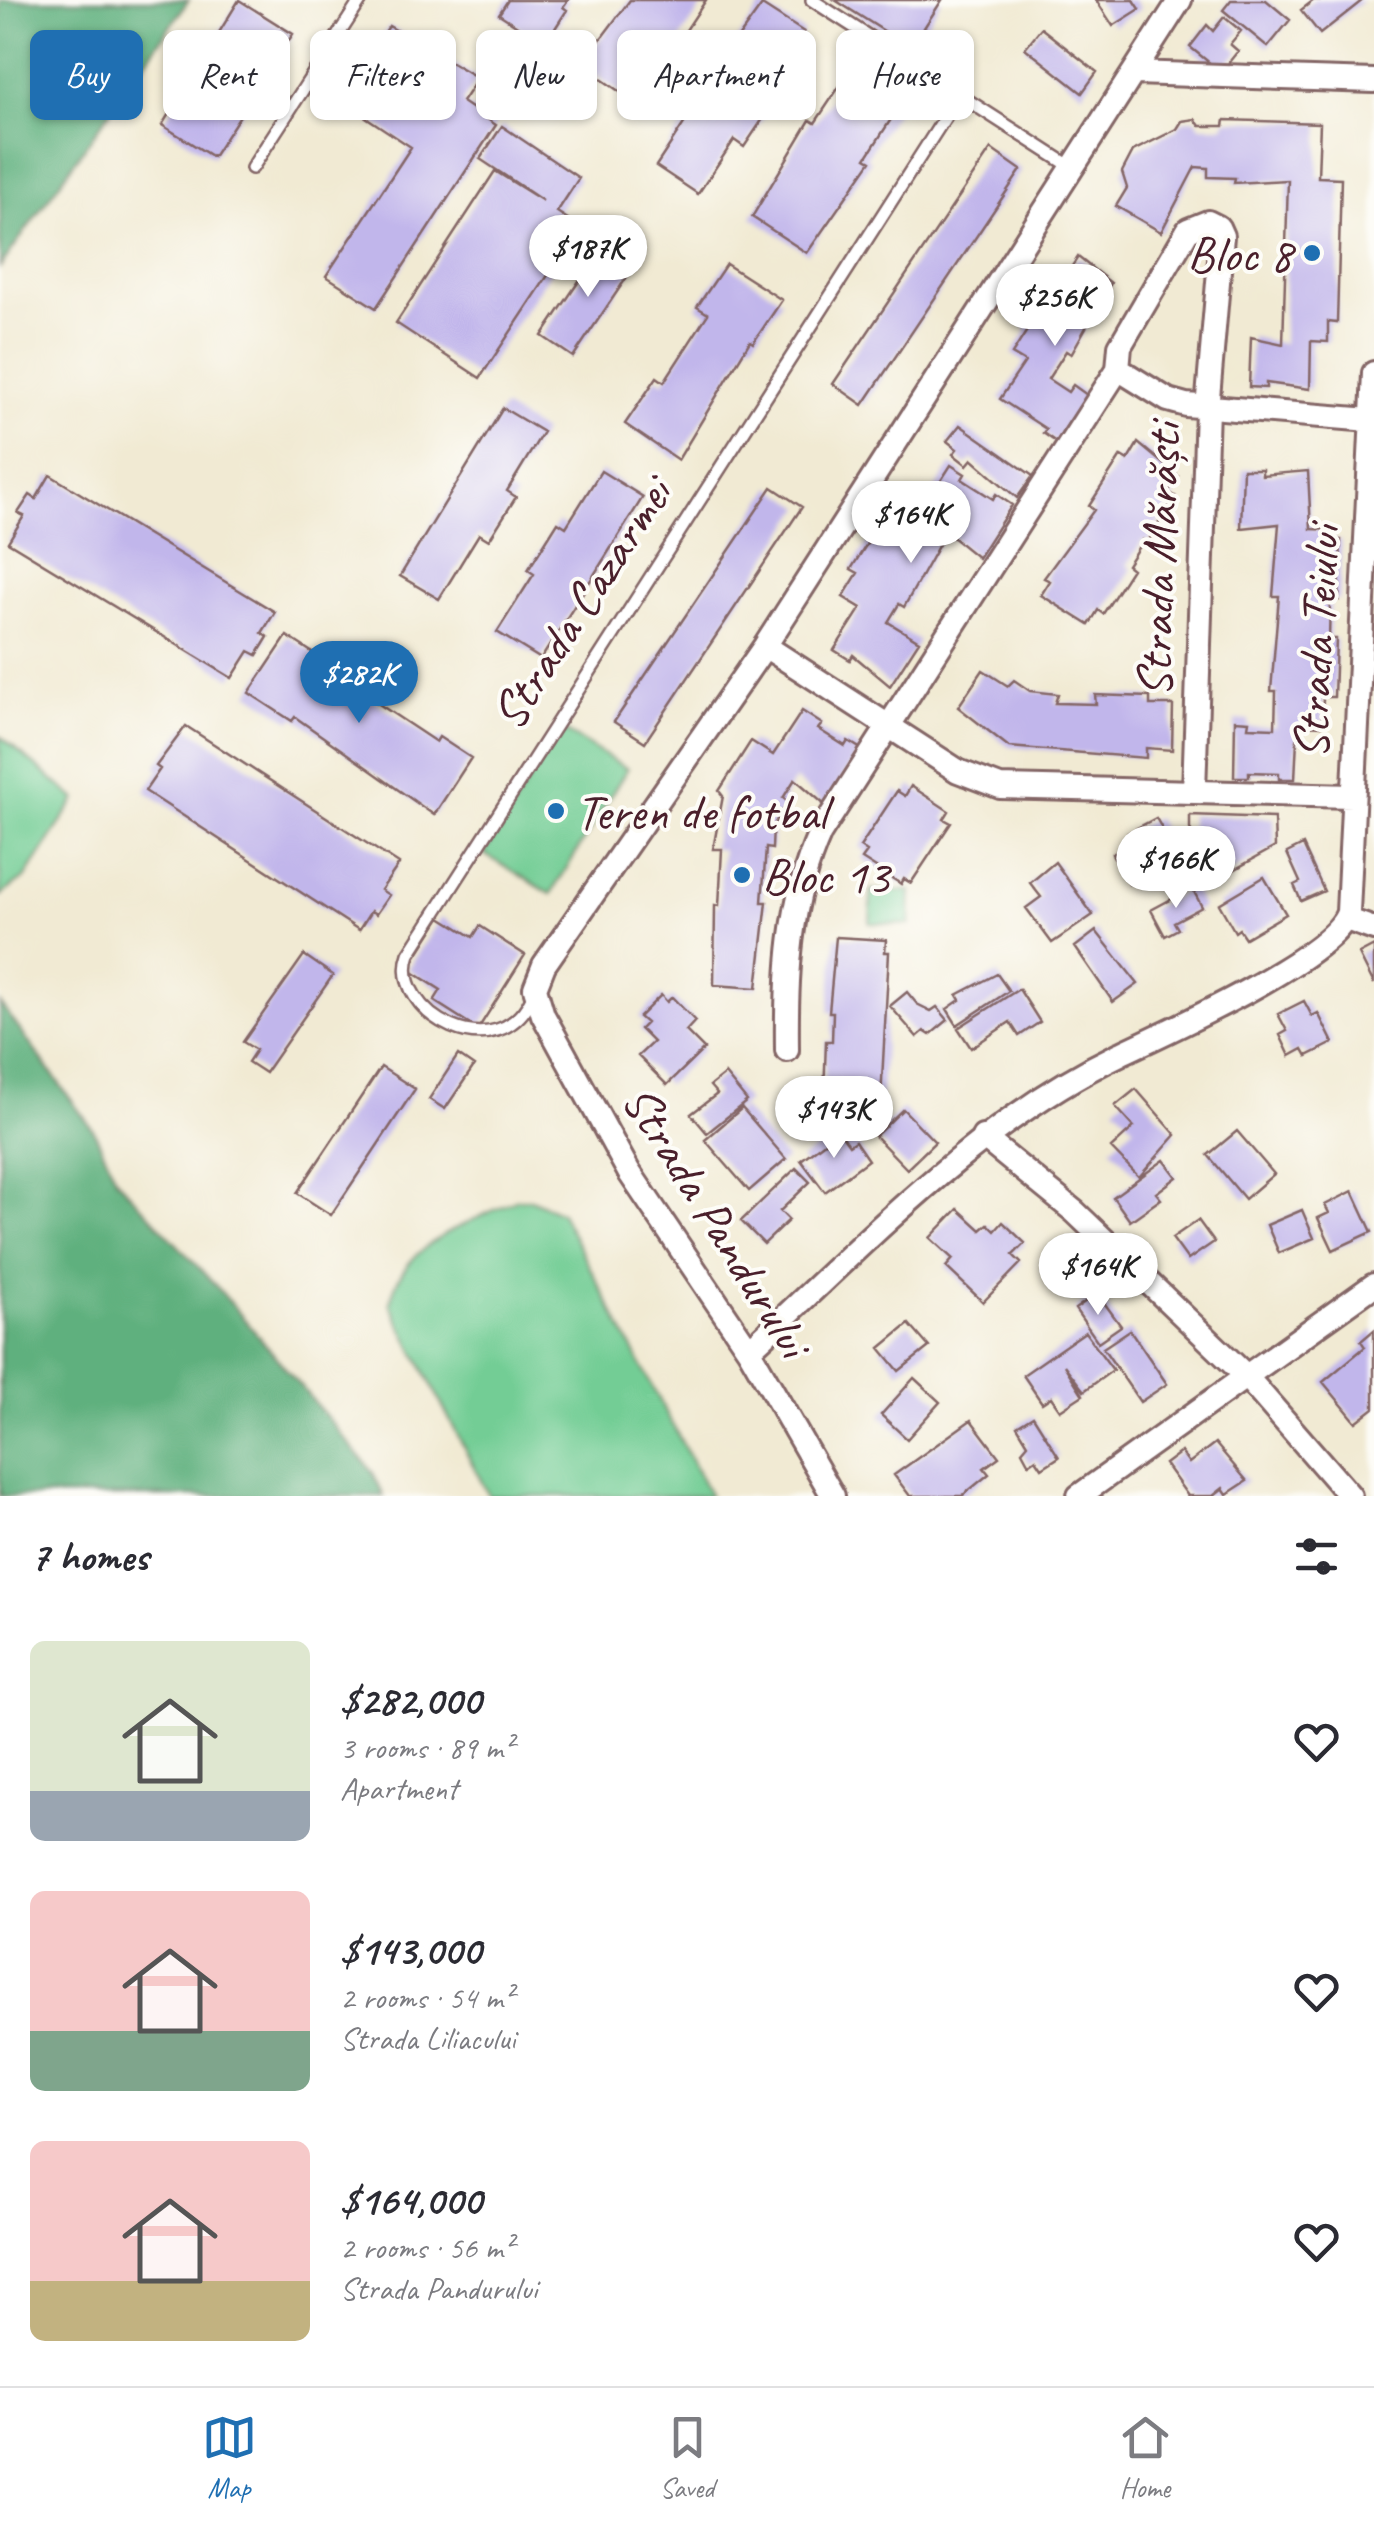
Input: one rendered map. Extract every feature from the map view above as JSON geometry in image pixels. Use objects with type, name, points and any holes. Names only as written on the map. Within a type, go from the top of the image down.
[{"type":"street","name":"Strada Cazarmei","points":[[535,988],[544,965],[765,646],[1180,0]]},
{"type":"street","points":[[1134,73],[1374,81]]},
{"type":"street","name":"Strada Mărăști","points":[[1118,369],[1120,346],[1188,230],[1208,222],[1218,227],[1222,236],[1208,409],[1194,790]]},
{"type":"street","points":[[788,1050],[790,954],[802,874],[820,833],[1118,369],[1168,400],[1208,409],[1370,420]]},
{"type":"street","name":"Strada Teiului","points":[[1346,919],[1374,374]]},
{"type":"street","name":"Strada Teiului","points":[[765,646],[958,771],[1000,787],[1352,796]]},
{"type":"street","points":[[749,1350],[983,1137],[1062,1082],[1254,987],[1312,951],[1346,919],[1374,930]]},
{"type":"street","name":"Strada Pandurului","points":[[535,988],[542,1015],[629,1172],[749,1350],[833,1496]]},
{"type":"street","points":[[983,1137],[1075,1212],[1244,1374],[1350,1496]]},
{"type":"street","points":[[1079,1496],[1244,1374],[1374,1285]]},
{"type":"lane","points":[[252,168],[361,0]]},
{"type":"lane","points":[[812,0],[857,30]]},
{"type":"lane","points":[[974,107],[1073,168]]},
{"type":"lane","name":"Strada Cazarmei","points":[[535,988],[527,1009],[509,1028],[481,1036],[460,1032],[436,1016],[408,987],[402,971],[569,700],[943,120]]},
{"type":"green space","points":[[0,0],[189,0],[168,30],[163,30],[163,37],[143,65],[143,30],[30,30],[30,120],[104,120],[0,267]]},
{"type":"green space","name":"Teren de fotbal","points":[[560,728],[627,769],[551,894],[484,854]]},
{"type":"green space","points":[[0,736],[76,799],[26,877],[0,896]]},
{"type":"green space","points":[[871,890],[911,891],[910,925],[870,923]]},
{"type":"green space","points":[[0,1003],[94,1131],[117,1180],[218,1288],[372,1471],[384,1496],[0,1496]]},
{"type":"green space","points":[[517,1199],[531,1199],[561,1213],[710,1496],[489,1496],[390,1304],[407,1265],[422,1250],[458,1227]]},
{"type":"building","points":[[239,0],[287,30],[221,30]]},
{"type":"building","points":[[508,0],[568,0],[563,7],[567,10],[554,30],[524,30],[499,14]]},
{"type":"building","points":[[630,0],[706,0],[686,30],[617,30],[617,90],[597,76],[597,44]]},
{"type":"building","points":[[835,0],[942,0],[923,30],[882,30]]},
{"type":"building","points":[[1096,0],[1134,0],[1140,9],[1113,26]]},
{"type":"building","points":[[1231,0],[1266,0],[1290,20],[1268,47],[1223,10]]},
{"type":"building","points":[[1314,0],[1363,0],[1320,34],[1301,10]]},
{"type":"building","points":[[762,5],[801,30],[744,30]]},
{"type":"building","points":[[1224,17],[1241,31],[1230,44],[1238,51],[1221,72],[1190,47],[1207,25],[1213,31]]},
{"type":"building","points":[[1041,28],[1097,72],[1082,93],[1025,48]]},
{"type":"building","points":[[456,65],[476,77],[462,102],[476,111],[476,120],[489,120],[496,125],[376,308],[326,276],[411,147],[370,120],[456,120]]},
{"type":"building","points":[[836,92],[836,120],[890,120],[866,158],[871,161],[807,253],[752,217],[810,120],[815,123]]},
{"type":"building","name":"Bloc 8","points":[[1195,119],[1200,126],[1224,126],[1225,120],[1320,123],[1318,177],[1341,178],[1337,323],[1328,322],[1328,342],[1311,341],[1310,389],[1266,383],[1266,388],[1249,387],[1251,337],[1283,344],[1288,180],[1234,183],[1235,178],[1208,177],[1208,168],[1195,167],[1161,232],[1116,206],[1127,188],[1122,172],[1133,151],[1177,129],[1182,121]]},
{"type":"building","points":[[165,120],[237,120],[213,157],[162,125]]},
{"type":"building","points":[[686,120],[762,120],[744,147],[734,140],[698,194],[656,166]]},
{"type":"building","points":[[502,126],[579,178],[557,212],[580,227],[480,378],[396,323],[495,171],[543,201],[480,159]]},
{"type":"building","points":[[991,149],[1021,170],[863,405],[833,384]]},
{"type":"building","points":[[604,244],[635,265],[573,357],[542,336]]},
{"type":"building","points":[[1078,257],[1111,283],[1071,354],[1066,351],[1048,379],[1068,392],[1073,385],[1087,395],[1056,442],[1043,433],[1046,429],[1000,399],[1025,362],[1012,354],[1028,329],[1024,326],[1053,282],[1059,286]]},
{"type":"building","points":[[726,264],[782,300],[753,343],[750,341],[678,460],[625,424],[657,377],[664,382],[708,314],[697,307]]},
{"type":"building","points":[[503,408],[543,432],[507,491],[516,497],[489,540],[479,534],[439,599],[400,576]]},
{"type":"building","points":[[960,425],[1033,476],[1017,498],[972,459],[967,465],[953,454],[957,449],[947,441]]},
{"type":"building","points":[[1138,443],[1178,476],[1168,492],[1175,496],[1147,543],[1143,540],[1127,565],[1132,569],[1103,614],[1098,610],[1089,625],[1041,595],[1050,581],[1044,578],[1094,510],[1089,506],[1121,456],[1128,460]]},
{"type":"building","points":[[951,465],[965,474],[962,479],[993,499],[996,494],[1012,505],[978,558],[946,532],[904,607],[899,604],[888,622],[919,641],[890,686],[853,655],[850,660],[834,650],[861,608],[843,597],[858,573],[851,569],[882,520],[889,524],[907,496],[924,507]]},
{"type":"building","points":[[1243,469],[1262,469],[1262,475],[1308,471],[1311,529],[1334,530],[1333,540],[1341,540],[1339,600],[1330,600],[1329,639],[1336,639],[1334,697],[1323,697],[1322,726],[1302,725],[1302,739],[1297,739],[1295,779],[1279,779],[1279,773],[1249,772],[1249,777],[1234,777],[1235,720],[1249,721],[1248,727],[1275,728],[1276,691],[1271,691],[1279,596],[1273,596],[1279,524],[1241,528]]},
{"type":"building","points":[[601,471],[643,497],[541,659],[497,632],[534,574],[528,570],[558,522],[566,527]]},
{"type":"building","points":[[50,475],[275,612],[262,633],[268,637],[257,655],[249,651],[232,678],[8,542],[24,516],[18,513],[30,495],[36,499]]},
{"type":"building","points":[[772,487],[802,507],[645,742],[614,722]]},
{"type":"building","points":[[287,636],[330,664],[326,669],[436,742],[439,737],[471,758],[434,815],[295,717],[292,721],[249,693]]},
{"type":"building","points":[[983,670],[1008,686],[1014,680],[1030,691],[1058,694],[1055,703],[1096,704],[1095,695],[1150,697],[1150,705],[1173,705],[1172,750],[1146,748],[1146,758],[1009,747],[958,707]]},
{"type":"building","name":"Bloc 13","points":[[802,711],[822,724],[818,729],[845,746],[848,741],[861,749],[825,805],[795,779],[783,798],[788,802],[773,826],[772,849],[766,848],[762,902],[767,902],[757,988],[714,985],[715,905],[719,906],[722,849],[713,849],[723,796],[719,791],[751,741],[773,755]]},
{"type":"building","points":[[186,726],[399,864],[381,890],[389,895],[376,914],[371,911],[359,930],[145,791],[160,769],[156,766]]},
{"type":"building","points":[[911,786],[949,811],[944,819],[951,823],[911,883],[904,879],[901,884],[862,859],[867,852],[860,847],[897,791],[905,796]]},
{"type":"building","points":[[1190,815],[1274,818],[1275,847],[1221,877],[1190,829]]},
{"type":"building","points":[[1156,818],[1184,867],[1149,887],[1142,876],[1129,884],[1112,854],[1133,842],[1128,833]]},
{"type":"building","points":[[1303,845],[1324,891],[1301,901],[1294,885],[1300,882],[1287,853]]},
{"type":"building","points":[[1055,862],[1093,915],[1052,943],[1026,908],[1041,897],[1030,883]]},
{"type":"building","points":[[1264,877],[1286,914],[1245,938],[1239,929],[1235,932],[1219,904]]},
{"type":"building","points":[[1192,888],[1202,907],[1174,922],[1178,929],[1165,936],[1151,910]]},
{"type":"building","points":[[441,917],[473,937],[480,926],[525,955],[478,1029],[434,1001],[441,990],[408,969]]},
{"type":"building","points":[[1096,931],[1138,984],[1113,1002],[1075,947]]},
{"type":"building","points":[[836,937],[886,940],[885,952],[889,952],[881,1099],[876,1099],[875,1113],[828,1111],[829,1095],[824,1095],[826,1041],[832,1041],[833,1012],[829,1012]]},
{"type":"building","points":[[1374,946],[1374,984],[1359,954]]},
{"type":"building","points":[[304,955],[333,975],[265,1073],[248,1062],[256,1050],[243,1042]]},
{"type":"building","points":[[997,974],[1009,991],[957,1025],[947,1009],[960,1000],[957,995]]},
{"type":"building","points":[[1019,989],[1040,1022],[1019,1036],[1010,1022],[971,1048],[958,1028]]},
{"type":"building","points":[[907,992],[917,1004],[931,1011],[937,1007],[948,1020],[930,1035],[924,1031],[917,1037],[890,1006]]},
{"type":"building","points":[[661,995],[667,1002],[672,997],[695,1021],[686,1031],[704,1049],[667,1085],[638,1056],[653,1042],[640,1029],[646,1023],[639,1017]]},
{"type":"building","points":[[1304,1001],[1312,1016],[1318,1013],[1333,1043],[1307,1056],[1303,1049],[1290,1056],[1280,1035],[1287,1031],[1278,1014]]},
{"type":"building","points":[[458,1055],[474,1066],[445,1109],[429,1099]]},
{"type":"building","points":[[381,1067],[415,1089],[331,1215],[297,1193]]},
{"type":"building","points":[[725,1074],[747,1101],[707,1133],[691,1114],[717,1094],[710,1086]]},
{"type":"building","points":[[1136,1089],[1176,1135],[1139,1177],[1111,1148],[1134,1127],[1115,1106]]},
{"type":"building","points":[[742,1108],[786,1159],[749,1191],[705,1140]]},
{"type":"building","points":[[903,1109],[935,1142],[907,1169],[875,1136]]},
{"type":"building","points":[[839,1131],[849,1145],[855,1141],[868,1160],[825,1192],[801,1160]]},
{"type":"building","points":[[1237,1131],[1274,1174],[1245,1199],[1208,1155]]},
{"type":"building","points":[[1164,1160],[1177,1177],[1156,1193],[1161,1199],[1130,1221],[1113,1197]]},
{"type":"building","points":[[796,1168],[810,1182],[780,1211],[789,1220],[764,1244],[741,1221]]},
{"type":"building","points":[[1353,1191],[1372,1232],[1333,1250],[1318,1218],[1329,1213],[1325,1205]]},
{"type":"building","points":[[958,1209],[981,1230],[988,1224],[995,1231],[1003,1222],[1025,1243],[1013,1255],[1021,1263],[983,1302],[946,1267],[953,1259],[930,1238]]},
{"type":"building","points":[[1302,1210],[1314,1238],[1279,1253],[1267,1225]]},
{"type":"building","points":[[1198,1220],[1214,1242],[1188,1260],[1172,1238]]},
{"type":"building","points":[[1097,1293],[1121,1326],[1098,1342],[1075,1309]]},
{"type":"building","points":[[909,1324],[929,1347],[899,1371],[880,1348]]},
{"type":"building","points":[[1130,1330],[1167,1384],[1140,1402],[1103,1348]]},
{"type":"building","points":[[1374,1330],[1374,1408],[1356,1422],[1323,1382],[1365,1347],[1361,1341]]},
{"type":"building","points":[[1085,1332],[1113,1370],[1084,1391],[1064,1365],[1083,1395],[1060,1410],[1051,1397],[1042,1403],[1023,1375]]},
{"type":"building","points":[[914,1378],[940,1402],[907,1439],[881,1415]]},
{"type":"building","points":[[1033,1416],[1059,1457],[1042,1468],[1036,1459],[1029,1464],[1022,1451],[1028,1444],[1017,1426]]},
{"type":"building","points":[[971,1420],[999,1457],[984,1468],[989,1474],[962,1496],[910,1496],[894,1475]]},
{"type":"building","points":[[1215,1443],[1247,1481],[1227,1494],[1223,1488],[1213,1496],[1188,1496],[1165,1464],[1181,1452],[1189,1463]]},
{"type":"place","name":"Bloc 8","points":[[1312,253]]},
{"type":"place","name":"Teren de fotbal","points":[[556,811]]},
{"type":"place","name":"Bloc 13","points":[[742,875]]}]
